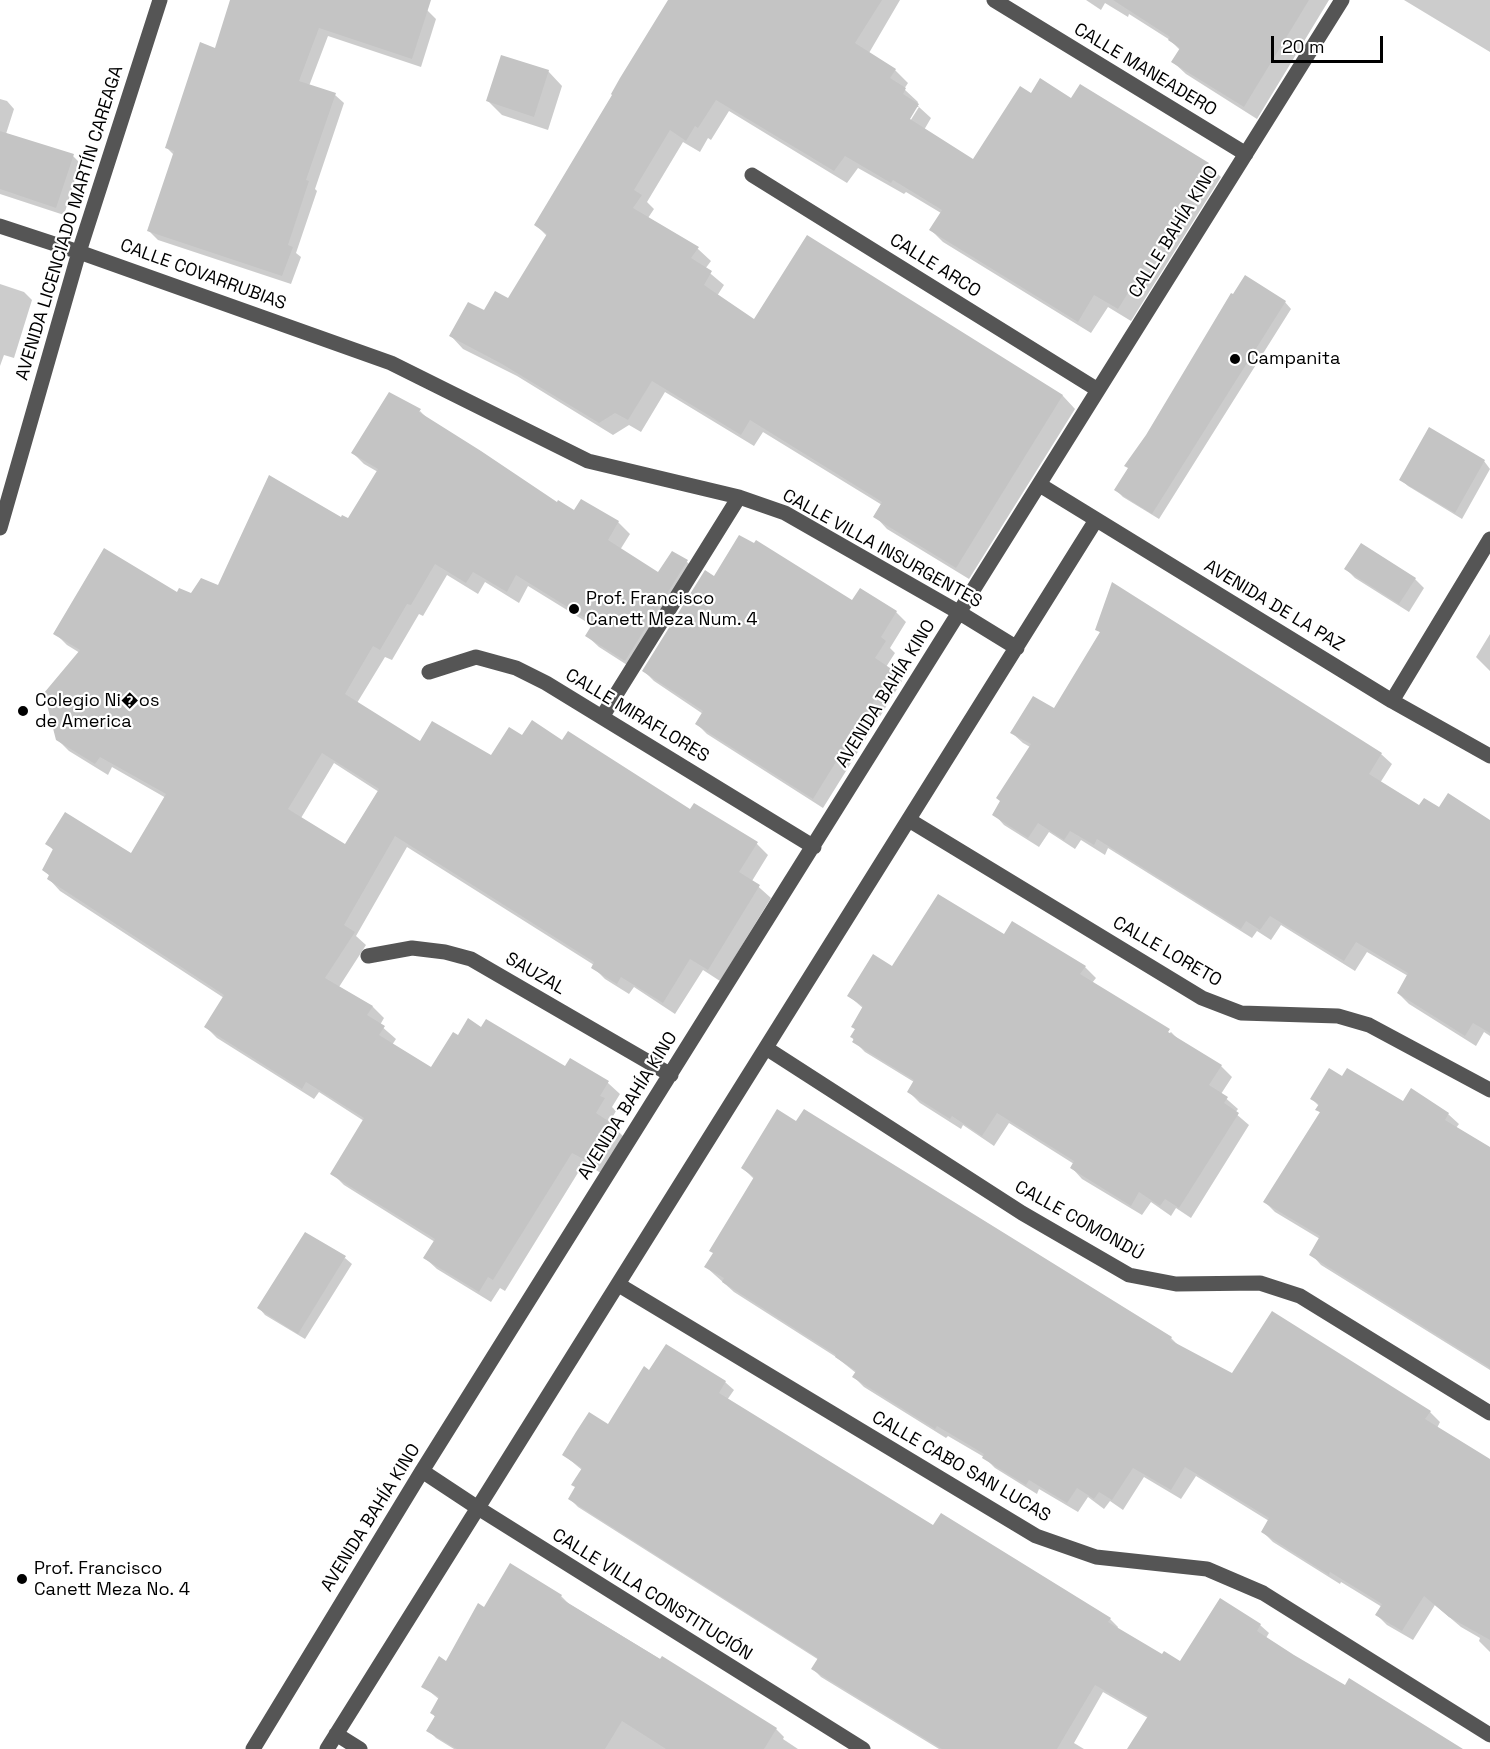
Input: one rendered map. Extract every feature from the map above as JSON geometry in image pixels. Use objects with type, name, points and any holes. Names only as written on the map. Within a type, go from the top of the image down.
[{"type":"street","name":"AVENIDA LICENCIADO MARTÍN CAREAGA","points":[[0,528],[79,252],[160,0]]},
{"type":"street","name":"CALLE MANEADERO","points":[[994,0],[1246,154]]},
{"type":"street","name":"CALLE BAHÍA KINO","points":[[1040,485],[1342,0]]},
{"type":"street","name":"CALLE ARCO","points":[[752,175],[1098,390]]},
{"type":"street","name":"CALLE COVARRUBIAS","points":[[0,226],[391,363]]},
{"type":"street","name":"CALLE VILLA INSURGENTES","points":[[391,363],[588,461],[739,497],[785,513],[1017,648]]},
{"type":"street","name":"AVENIDA DE LA PAZ","points":[[1040,485],[1392,701],[1490,756]]},
{"type":"street","name":"AVENIDA BAHÍA KINO","points":[[253,1749],[423,1471],[1040,485]]},
{"type":"street","points":[[602,717],[739,497]]},
{"type":"street","points":[[327,1749],[1096,520]]},
{"type":"street","points":[[1392,701],[1490,538]]},
{"type":"street","name":"CALLE MIRAFLORES","points":[[429,672],[476,657],[516,668],[546,683],[814,847]]},
{"type":"street","name":"CALLE LORETO","points":[[909,820],[1202,998],[1241,1013],[1338,1016],[1369,1024],[1490,1090]]},
{"type":"street","name":"SAUZAL","points":[[368,956],[412,948],[446,952],[471,959],[671,1075]]},
{"type":"street","name":"CALLE COMONDÚ","points":[[766,1048],[1022,1213],[1129,1275],[1176,1284],[1260,1283],[1300,1296],[1490,1413]]},
{"type":"street","name":"CALLE CABO SAN LUCAS","points":[[619,1285],[1036,1536],[1096,1557],[1207,1569],[1263,1593],[1490,1735]]},
{"type":"street","name":"CALLE VILLA CONSTITUCIÓN","points":[[423,1471],[478,1508],[863,1749]]},
{"type":"street","points":[[336,1734],[360,1749]]},
{"type":"building","points":[[230,0],[431,0],[412,59],[319,28],[299,81],[336,93],[306,180],[309,181],[288,245],[293,247],[282,276],[147,231],[174,151],[165,148],[200,42],[215,48]]},
{"type":"building","points":[[668,0],[882,0],[855,43],[896,69],[890,78],[906,88],[903,94],[919,104],[910,119],[973,159],[1020,86],[1031,93],[1040,78],[1071,98],[1080,84],[1209,163],[1118,309],[1094,295],[1078,322],[929,230],[942,210],[893,180],[891,183],[845,156],[834,171],[716,100],[698,128],[695,126],[686,141],[670,130],[634,190],[642,195],[633,208],[699,247],[691,258],[712,271],[704,285],[754,319],[807,235],[1063,395],[956,568],[873,517],[882,502],[750,420],[741,435],[652,381],[628,420],[615,413],[599,423],[502,364],[449,336],[468,302],[484,310],[495,291],[508,298],[547,234],[534,225]]},
{"type":"building","points":[[1113,0],[1309,0],[1244,107],[1171,62],[1180,48],[1168,40],[1170,37]]},
{"type":"building","points":[[501,55],[549,70],[534,117],[486,101]]},
{"type":"building","points":[[0,131],[74,154],[56,208],[0,189]]},
{"type":"building","points":[[1245,275],[1286,301],[1152,514],[1114,490],[1128,468],[1124,466],[1146,435],[1231,293],[1233,294]]},
{"type":"building","points":[[389,392],[421,409],[419,412],[557,502],[558,500],[574,510],[581,499],[619,521],[608,540],[658,572],[672,551],[688,560],[625,661],[585,636],[593,623],[516,575],[507,592],[473,572],[466,583],[435,564],[411,605],[407,604],[380,650],[373,646],[345,694],[420,741],[432,721],[491,755],[509,727],[522,735],[532,720],[562,740],[568,731],[690,809],[694,803],[758,842],[739,872],[760,885],[708,970],[690,959],[663,1003],[621,977],[617,984],[591,968],[594,962],[395,836],[344,925],[355,932],[325,978],[373,1006],[367,1015],[385,1026],[379,1035],[431,1067],[453,1032],[458,1035],[468,1018],[481,1027],[486,1019],[565,1066],[570,1058],[609,1081],[600,1096],[605,1098],[596,1113],[613,1124],[589,1162],[572,1153],[493,1280],[488,1277],[479,1292],[423,1258],[435,1239],[330,1174],[364,1118],[306,1082],[302,1089],[204,1027],[224,995],[47,879],[49,875],[42,870],[53,849],[45,844],[65,812],[131,853],[166,794],[100,757],[95,764],[56,740],[44,693],[80,650],[53,634],[104,548],[177,592],[179,588],[191,593],[201,578],[218,585],[269,475],[341,517],[342,515],[348,518],[378,469],[351,453]],"holes":[[[322,753],[379,789],[345,844],[288,809]]]},
{"type":"building","points":[[1429,427],[1485,460],[1455,513],[1399,480]]},
{"type":"building","points":[[739,535],[754,543],[756,540],[852,600],[860,588],[897,611],[881,637],[886,641],[875,658],[893,670],[813,799],[695,724],[703,711],[642,671],[705,570],[714,576]]},
{"type":"building","points":[[1361,543],[1416,578],[1399,604],[1344,569]]},
{"type":"building","points":[[1112,582],[1382,753],[1369,774],[1419,805],[1424,798],[1439,807],[1448,793],[1490,820],[1490,1033],[1473,1023],[1465,1036],[1397,993],[1408,973],[1356,942],[1344,961],[1270,916],[1260,930],[1246,921],[1241,929],[1097,839],[1094,845],[1070,831],[1064,840],[1038,823],[1028,838],[992,815],[1000,801],[996,798],[1031,744],[1010,733],[1033,696],[1054,708],[1100,632],[1095,630]]},
{"type":"building","points":[[938,894],[1004,934],[1012,921],[1086,966],[1080,974],[1170,1029],[1168,1032],[1222,1065],[1209,1085],[1228,1097],[1224,1103],[1239,1113],[1179,1208],[1165,1199],[1160,1206],[1139,1192],[1131,1206],[1070,1168],[1074,1161],[997,1113],[982,1136],[952,1116],[950,1119],[907,1092],[914,1080],[852,1042],[854,1039],[850,1037],[855,1029],[851,1027],[863,1006],[847,996],[873,954],[892,966]]},
{"type":"building","points":[[1329,1068],[1342,1076],[1347,1068],[1403,1101],[1411,1088],[1449,1113],[1445,1120],[1490,1147],[1490,1368],[1309,1255],[1320,1236],[1263,1202],[1320,1112],[1315,1110],[1319,1104],[1310,1099]]},
{"type":"building","points":[[777,1109],[796,1121],[804,1109],[1172,1337],[1170,1340],[1232,1373],[1272,1311],[1431,1411],[1425,1419],[1490,1459],[1490,1640],[1449,1617],[1424,1596],[1402,1631],[1375,1615],[1382,1604],[1330,1572],[1329,1575],[1261,1532],[1269,1518],[1185,1467],[1171,1490],[1133,1468],[1112,1500],[1099,1492],[1094,1499],[1077,1488],[1067,1503],[1029,1480],[1026,1485],[982,1458],[984,1454],[937,1426],[935,1429],[852,1377],[856,1371],[835,1357],[836,1355],[722,1282],[724,1278],[704,1267],[713,1253],[709,1251],[754,1177],[741,1168]]},
{"type":"building","points":[[305,1232],[346,1256],[298,1334],[257,1308]]},
{"type":"building","points":[[666,1344],[726,1381],[719,1393],[933,1525],[941,1513],[1111,1618],[1108,1622],[1162,1654],[1164,1651],[1180,1661],[1220,1598],[1261,1624],[1257,1631],[1294,1655],[1345,1685],[1349,1678],[1463,1749],[1127,1749],[1148,1716],[1095,1685],[1057,1749],[942,1749],[811,1669],[818,1658],[568,1499],[575,1487],[571,1485],[582,1468],[562,1455],[576,1432],[589,1412],[608,1424],[644,1366],[649,1370]]},
{"type":"building","points":[[510,1563],[562,1595],[560,1598],[660,1659],[662,1656],[777,1728],[764,1749],[666,1749],[622,1721],[605,1749],[457,1749],[426,1731],[435,1716],[430,1713],[439,1697],[421,1687],[439,1656],[446,1661],[478,1603],[484,1607]]},
{"type":"place","name":"Campanita","points":[[1235,359]]},
{"type":"place","name":"Prof. Francisco Canett Meza Num. 4","points":[[574,609]]},
{"type":"place","name":"Colegio Ni�os de America","points":[[23,711]]},
{"type":"place","name":"Prof. Francisco Canett Meza No. 4","points":[[22,1579]]}]
